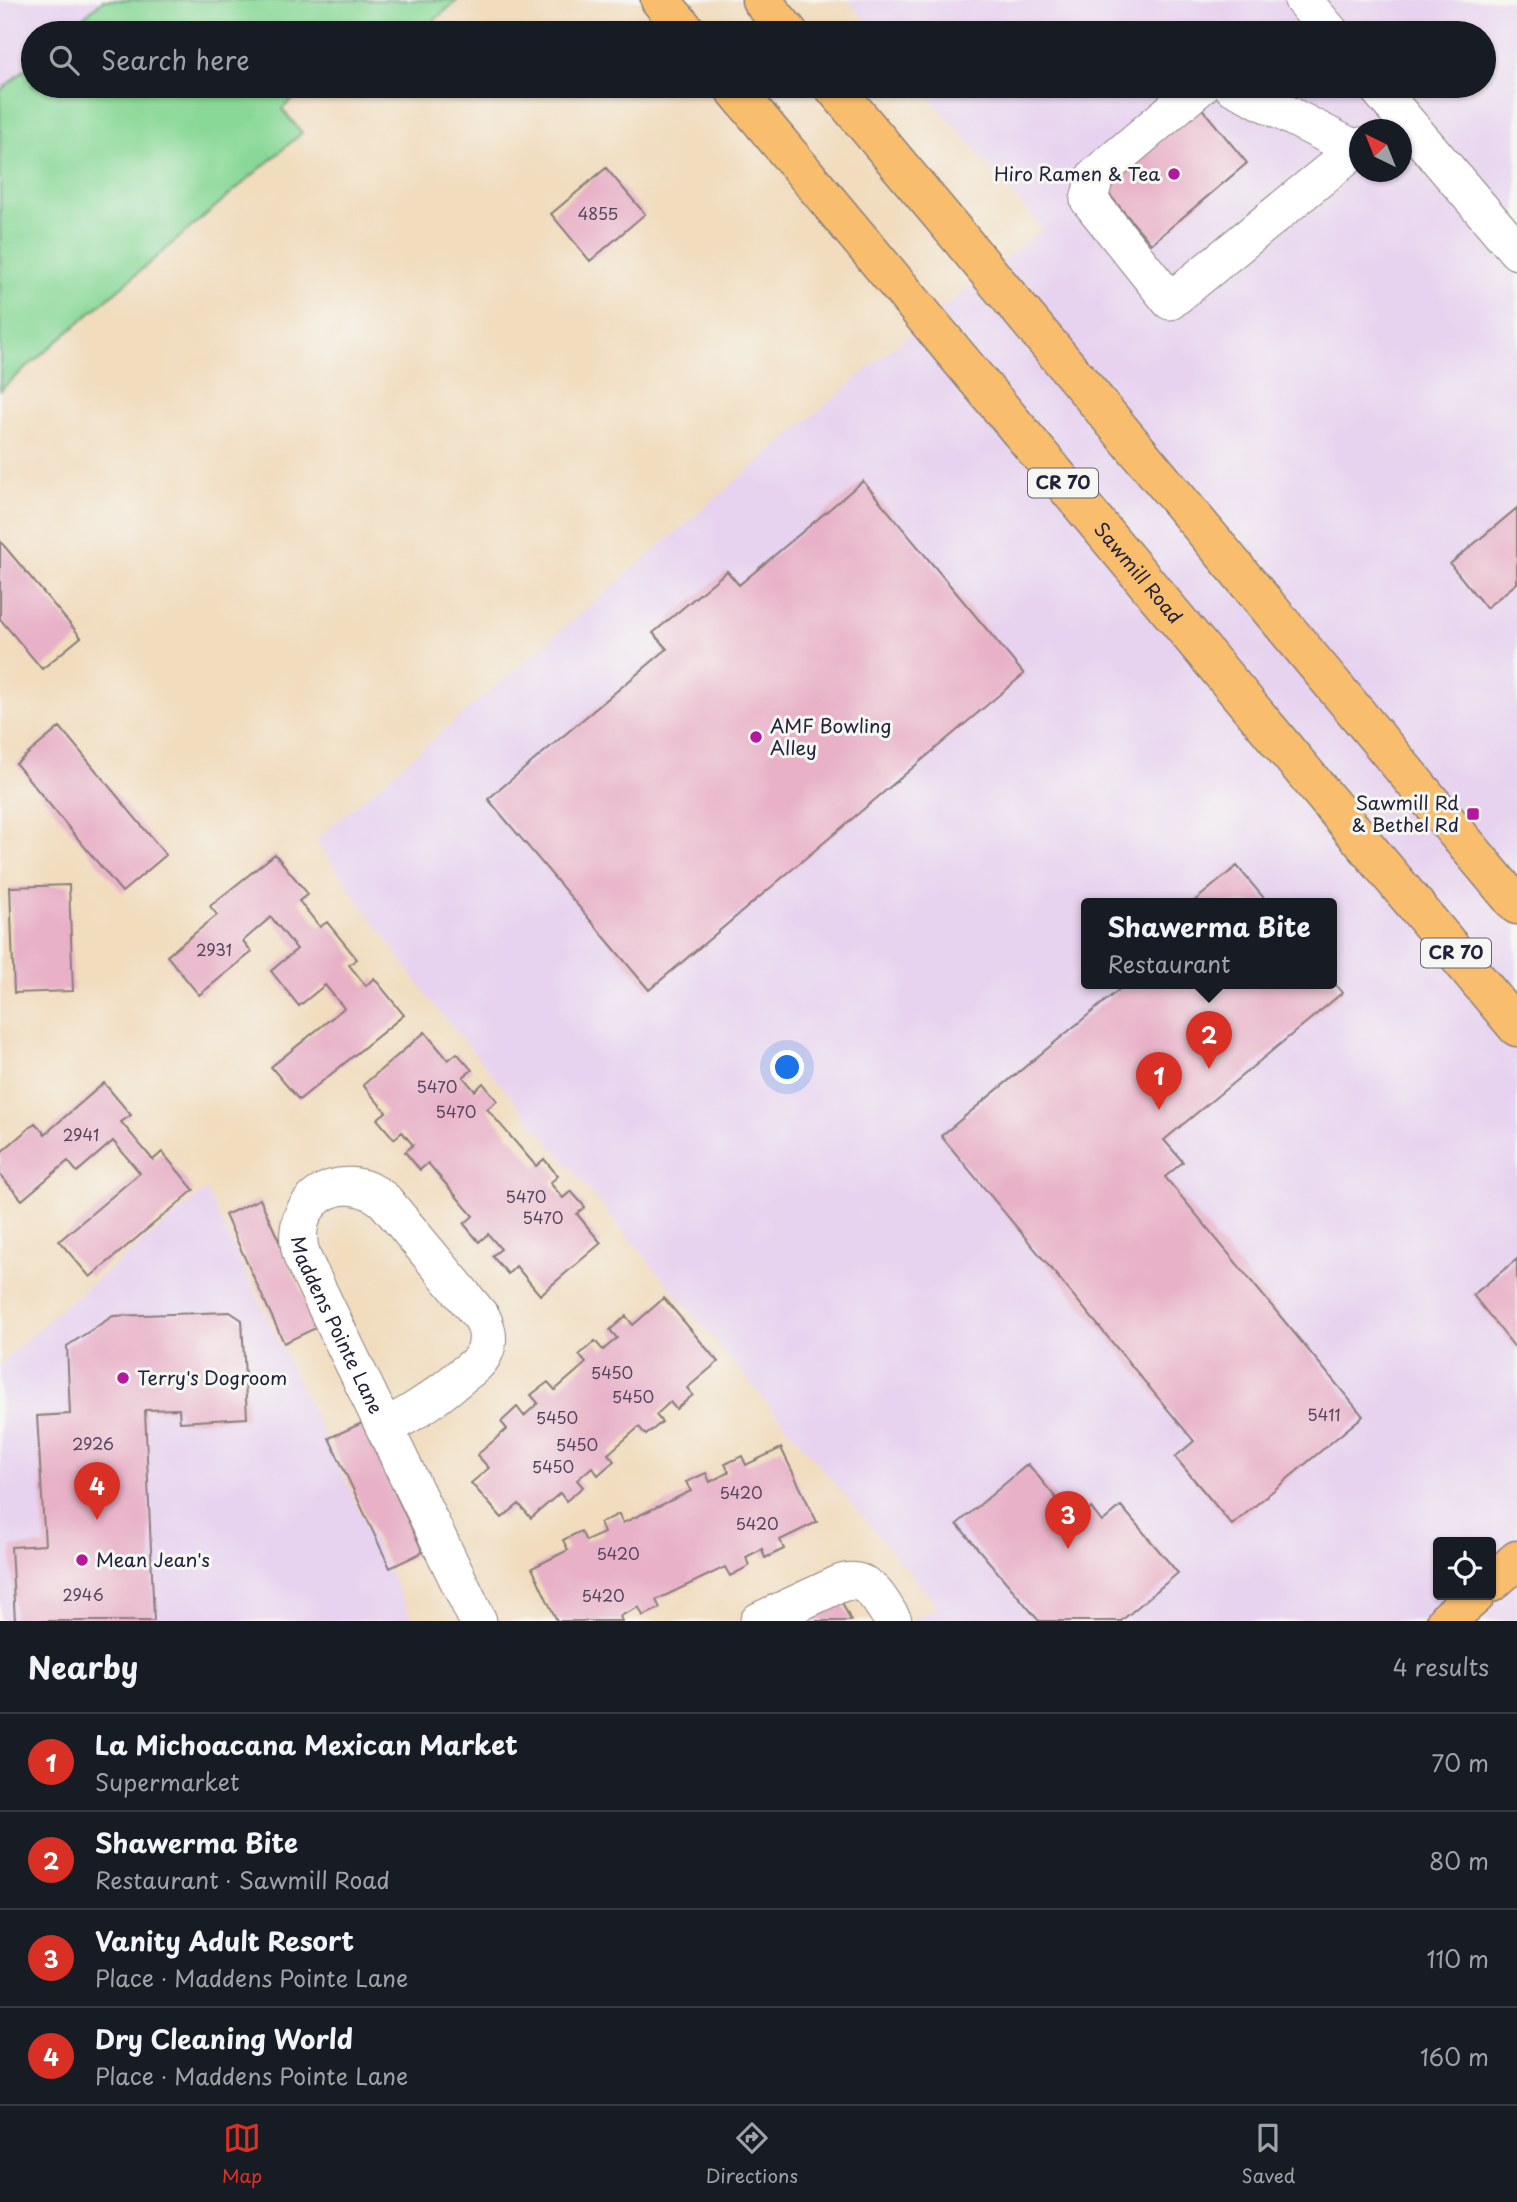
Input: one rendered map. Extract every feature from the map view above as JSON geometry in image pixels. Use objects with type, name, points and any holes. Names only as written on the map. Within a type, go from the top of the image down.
[{"type":"main road","points":[[660,0],[678,21]]},
{"type":"main road","points":[[761,0],[779,21]]},
{"type":"main road","name":"Sawmill Road","points":[[742,98],[1517,1027]]},
{"type":"main road","points":[[842,98],[1517,905]]},
{"type":"main road","points":[[1496,1579],[1517,1560]]},
{"type":"main road","points":[[1446,1621],[1470,1600]]},
{"type":"street","points":[[1303,0],[1321,21]]},
{"type":"street","points":[[1187,98],[1095,176],[1089,200],[1170,301],[1349,154]]},
{"type":"street","points":[[1266,98],[1349,126]]},
{"type":"street","points":[[1374,119],[1375,98]]},
{"type":"street","points":[[1412,166],[1517,251]]},
{"type":"street","name":"Maddens Pointe Lane","points":[[384,1427],[422,1408],[477,1363],[485,1349],[488,1333],[482,1318],[385,1201],[365,1188],[342,1186],[320,1194],[309,1205],[299,1227],[298,1243],[303,1259],[384,1427],[478,1621]]},
{"type":"street","points":[[759,1621],[839,1584],[853,1581],[874,1591],[893,1621]]},
{"type":"shaded area","points":[[0,0],[103,0],[79,21],[21,21],[21,73],[0,91]]},
{"type":"shaded area","points":[[848,0],[1517,0],[1517,1621],[911,1621],[938,1607],[434,1005],[315,840],[886,353],[1042,229],[931,98],[1496,98],[1496,21],[866,21]]},
{"type":"shaded area","points":[[206,1190],[413,1621],[0,1621],[0,1364],[65,1305]]},
{"type":"green space","points":[[103,0],[458,0],[433,21],[79,21]]},
{"type":"green space","points":[[21,73],[21,98],[295,98],[282,109],[302,133],[0,390],[0,91]]},
{"type":"building","points":[[1199,105],[1247,163],[1151,244],[1102,186]]},
{"type":"building","points":[[606,168],[645,214],[590,261],[551,214]]},
{"type":"building","name":"AMF Bowling Alley","points":[[863,481],[1024,674],[649,990],[488,799],[667,649],[653,633],[727,571],[739,585]]},
{"type":"building","points":[[1517,508],[1517,583],[1486,608],[1450,564]]},
{"type":"building","points":[[0,541],[81,637],[42,669],[0,619]]},
{"type":"building","points":[[60,727],[166,855],[122,892],[16,764]]},
{"type":"building","points":[[275,854],[308,894],[299,901],[320,927],[327,922],[357,959],[349,965],[366,986],[374,978],[404,1015],[299,1100],[271,1067],[344,1008],[325,985],[299,1006],[271,971],[297,949],[271,917],[243,941],[252,952],[199,995],[167,956],[217,915],[210,906]]},
{"type":"building","points":[[1237,866],[1264,898],[1198,898]]},
{"type":"building","points":[[69,885],[73,991],[14,993],[10,887]]},
{"type":"building","points":[[1337,986],[1342,993],[1164,1140],[1183,1162],[1165,1177],[1363,1416],[1232,1525],[1175,1457],[1194,1441],[941,1136],[1120,989],[1337,989]]},
{"type":"building","points":[[425,1032],[448,1060],[457,1053],[472,1070],[463,1077],[475,1091],[483,1083],[497,1101],[487,1109],[536,1166],[544,1159],[558,1176],[550,1183],[563,1198],[571,1191],[585,1207],[577,1214],[601,1243],[540,1295],[516,1266],[508,1274],[492,1256],[501,1249],[488,1234],[479,1242],[464,1224],[473,1216],[428,1163],[420,1170],[405,1152],[413,1145],[402,1132],[394,1139],[377,1119],[386,1112],[363,1085]]},
{"type":"building","points":[[104,1083],[131,1115],[121,1122],[153,1160],[162,1152],[194,1190],[90,1277],[59,1241],[140,1173],[113,1141],[77,1172],[68,1161],[22,1200],[0,1175],[0,1153],[35,1123],[45,1134]]},
{"type":"building","points":[[260,1199],[318,1327],[284,1343],[225,1215]]},
{"type":"building","points":[[1517,1259],[1517,1350],[1473,1295]]},
{"type":"building","points":[[664,1298],[718,1362],[687,1388],[693,1395],[676,1409],[670,1402],[656,1415],[662,1422],[646,1435],[639,1427],[608,1454],[614,1461],[598,1475],[592,1467],[577,1480],[583,1487],[566,1501],[560,1493],[531,1518],[519,1504],[502,1518],[471,1483],[489,1468],[477,1455],[507,1429],[501,1422],[517,1407],[524,1416],[538,1403],[531,1395],[548,1382],[555,1390],[586,1363],[579,1355],[595,1341],[603,1350],[617,1338],[610,1330],[626,1316],[633,1325]]},
{"type":"building","points":[[230,1312],[242,1320],[247,1418],[180,1422],[179,1409],[145,1410],[154,1621],[15,1621],[11,1547],[45,1545],[37,1416],[70,1414],[67,1346],[113,1316]]},
{"type":"building","points":[[362,1423],[423,1552],[390,1568],[329,1438]]},
{"type":"building","points":[[781,1448],[817,1522],[780,1540],[784,1549],[765,1558],[762,1549],[746,1557],[749,1566],[730,1576],[725,1567],[656,1600],[660,1608],[643,1616],[639,1607],[620,1616],[622,1621],[557,1621],[532,1568],[568,1550],[563,1540],[581,1531],[586,1541],[604,1533],[600,1523],[619,1514],[623,1523],[691,1491],[686,1482],[706,1473],[710,1482],[729,1472],[725,1464],[742,1456],[746,1465]]},
{"type":"building","points":[[1028,1464],[1076,1522],[1091,1508],[1102,1522],[1121,1506],[1178,1573],[1121,1621],[1039,1621],[957,1524]]},
{"type":"building","points":[[841,1600],[851,1621],[797,1621]]},
{"type":"place","name":"Hiro Ramen & Tea","points":[[1174,174]]},
{"type":"place","name":"AMF Bowling Alley","points":[[756,737]]},
{"type":"place","name":"Sawmill Rd & Bethel Rd","points":[[1473,814]]},
{"type":"place","name":"Shawerma Bite","points":[[1209,1069]]},
{"type":"place","name":"La Michoacana Mexican Market","points":[[1159,1110]]},
{"type":"place","name":"Terry's Dogroom","points":[[123,1378]]},
{"type":"place","name":"Dry Cleaning World","points":[[97,1520]]},
{"type":"place","name":"Vanity Adult Resort","points":[[1068,1549]]},
{"type":"place","name":"Mean Jean's","points":[[82,1560]]}]
